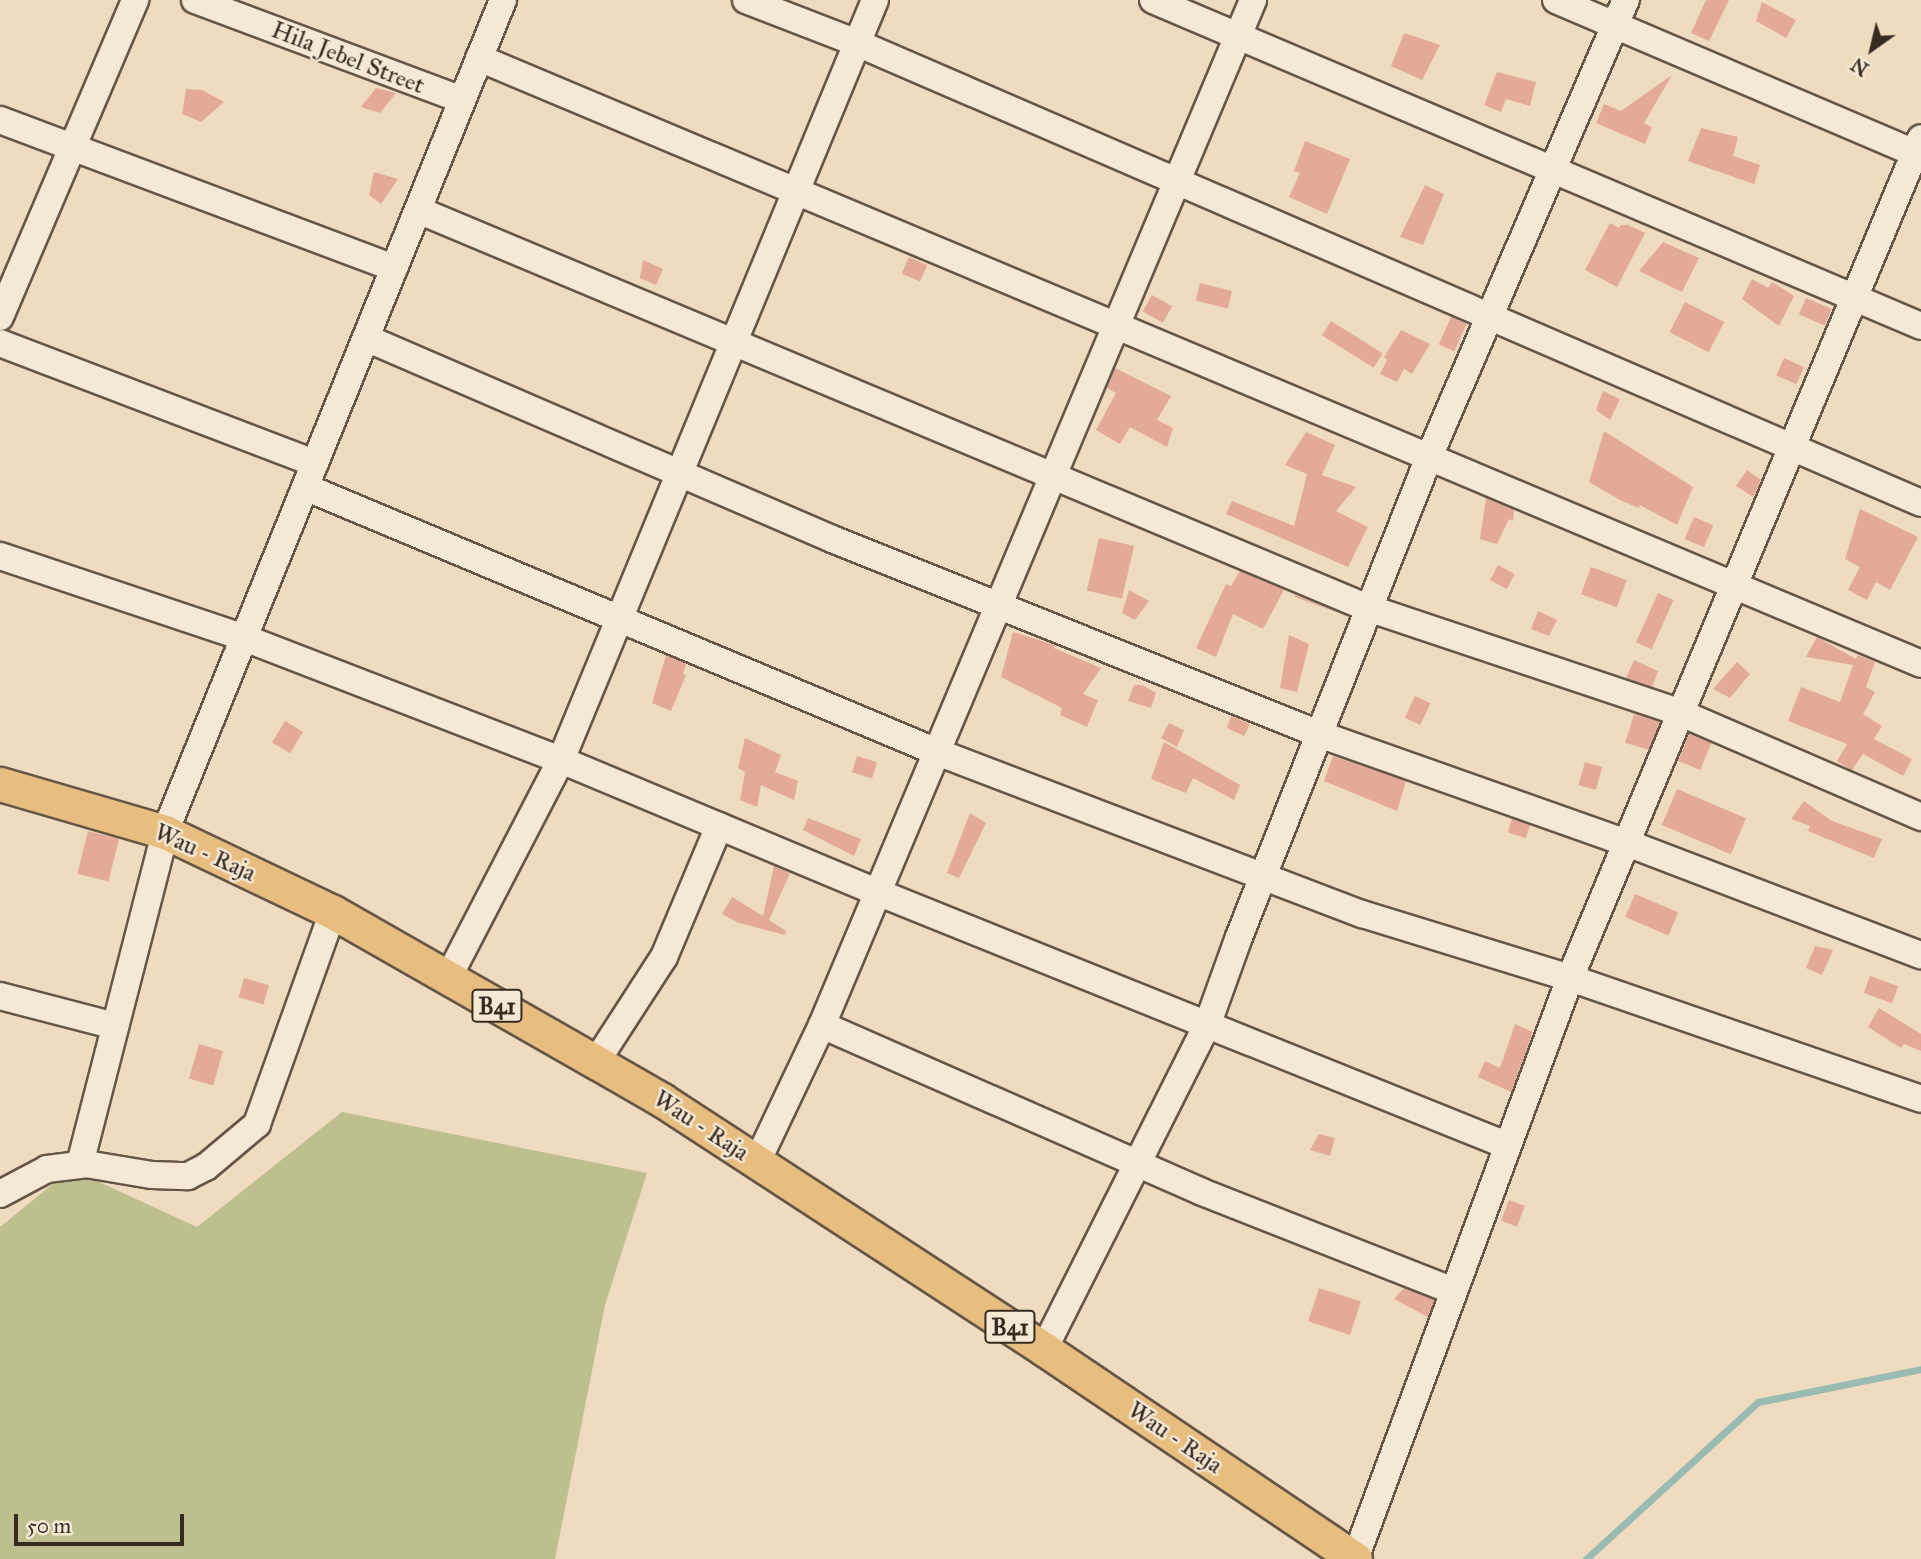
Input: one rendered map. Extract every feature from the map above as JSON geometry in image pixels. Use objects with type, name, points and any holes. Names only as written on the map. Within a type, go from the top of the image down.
[{"type":"main road","name":"Wau - Raja","points":[[0,784],[165,832],[333,912],[596,1062],[757,1162],[1044,1349],[1355,1559]]},
{"type":"street","points":[[0,317],[135,0]]},
{"type":"street","name":"Hila Jebel Street","points":[[195,0],[462,100]]},
{"type":"street","points":[[80,1164],[165,832],[503,0]]},
{"type":"street","points":[[746,0],[857,43],[1921,503]]},
{"type":"street","points":[[448,978],[561,760],[875,0]]},
{"type":"street","points":[[1153,0],[1921,326]]},
{"type":"street","points":[[757,1162],[822,1025],[1253,0]]},
{"type":"street","points":[[1355,1559],[1570,978],[1854,298],[1919,150],[1556,0]]},
{"type":"street","points":[[1044,1349],[1208,1023],[1263,875],[1429,457],[1626,0]]},
{"type":"street","points":[[479,58],[1921,664]]},
{"type":"street","points":[[0,120],[394,268]]},
{"type":"street","points":[[418,210],[1368,608],[1681,713],[1921,817]]},
{"type":"street","points":[[366,338],[680,471],[832,539],[1319,734],[1627,842],[1921,955]]},
{"type":"street","points":[[0,343],[310,475],[619,619],[937,752],[1362,914],[1570,978],[1921,1099]]},
{"type":"street","points":[[0,556],[242,637],[561,760],[877,892],[1208,1023],[1506,1146]]},
{"type":"street","points":[[596,1062],[664,957],[719,826]]},
{"type":"street","points":[[0,1194],[47,1169],[80,1164],[152,1175],[188,1176],[206,1167],[257,1124],[333,912]]},
{"type":"street","points":[[0,996],[115,1026]]},
{"type":"street","points":[[822,1025],[1285,1226],[1453,1291]]},
{"type":"green space","points":[[342,1112],[647,1173],[605,1305],[555,1559],[0,1559],[0,1227],[71,1169],[197,1227]]},
{"type":"building","points":[[1706,0],[1729,0],[1709,41],[1691,33]]},
{"type":"building","points":[[1762,2],[1796,20],[1786,38],[1756,21]]},
{"type":"building","points":[[1404,33],[1440,45],[1422,80],[1391,66]]},
{"type":"building","points":[[1497,72],[1536,82],[1530,106],[1506,99],[1501,112],[1484,105]]},
{"type":"building","points":[[1672,75],[1644,123],[1652,127],[1645,144],[1596,123],[1604,104],[1621,111]]},
{"type":"building","points":[[376,88],[396,93],[380,113],[361,107]]},
{"type":"building","points":[[186,89],[202,90],[224,102],[201,122],[182,114]]},
{"type":"building","points":[[1701,128],[1738,137],[1733,156],[1760,165],[1754,184],[1688,161]]},
{"type":"building","points":[[1305,141],[1350,159],[1327,214],[1289,197],[1300,173],[1294,171]]},
{"type":"building","points":[[374,172],[398,179],[381,204],[369,195]]},
{"type":"building","points":[[1425,185],[1444,194],[1423,245],[1400,237]]},
{"type":"building","points":[[1610,223],[1619,228],[1621,225],[1628,225],[1645,233],[1617,287],[1585,270]]},
{"type":"building","points":[[1663,242],[1699,258],[1682,292],[1639,271]]},
{"type":"building","points":[[909,257],[927,265],[920,282],[902,273]]},
{"type":"building","points":[[643,260],[663,269],[656,285],[640,278]]},
{"type":"building","points":[[1752,279],[1768,288],[1772,282],[1794,296],[1779,326],[1742,299]]},
{"type":"building","points":[[1200,283],[1232,291],[1228,308],[1196,300]]},
{"type":"building","points":[[1152,295],[1172,306],[1163,323],[1143,312]]},
{"type":"building","points":[[1806,298],[1832,309],[1825,326],[1799,315]]},
{"type":"building","points":[[1685,302],[1724,322],[1709,352],[1670,332]]},
{"type":"building","points":[[1451,317],[1467,324],[1454,351],[1439,344]]},
{"type":"building","points":[[1331,321],[1383,353],[1374,368],[1322,335]]},
{"type":"building","points":[[1401,330],[1430,344],[1412,374],[1404,369],[1397,382],[1380,374],[1387,360],[1384,357]]},
{"type":"building","points":[[1784,358],[1804,367],[1796,384],[1776,375]]},
{"type":"building","points":[[1115,368],[1171,396],[1157,420],[1173,428],[1167,447],[1130,427],[1120,444],[1096,430],[1116,393],[1107,388]]},
{"type":"building","points":[[1603,391],[1620,399],[1610,420],[1596,410]]},
{"type":"building","points":[[1604,431],[1693,487],[1677,525],[1640,505],[1639,508],[1622,501],[1589,482]]},
{"type":"building","points":[[1306,432],[1335,445],[1322,475],[1356,487],[1336,511],[1368,527],[1348,567],[1226,514],[1232,501],[1294,526],[1307,474],[1285,465]]},
{"type":"building","points":[[1747,470],[1761,480],[1753,497],[1736,486]]},
{"type":"building","points":[[1486,498],[1514,510],[1513,521],[1509,519],[1497,544],[1480,539]]},
{"type":"building","points":[[1860,509],[1918,537],[1890,590],[1876,582],[1867,600],[1848,590],[1860,567],[1845,559]]},
{"type":"building","points":[[1694,517],[1713,525],[1704,547],[1685,539]]},
{"type":"building","points":[[1099,538],[1134,546],[1122,599],[1087,591]]},
{"type":"building","points":[[1498,565],[1515,574],[1507,589],[1490,580]]},
{"type":"building","points":[[1591,567],[1627,580],[1617,607],[1581,594]]},
{"type":"building","points":[[1240,571],[1284,590],[1263,629],[1233,614],[1216,657],[1196,648],[1226,584],[1231,586]]},
{"type":"building","points":[[1129,590],[1149,601],[1135,620],[1122,613]]},
{"type":"building","points":[[1658,593],[1674,600],[1652,649],[1636,642]]},
{"type":"building","points":[[1295,595],[1347,616],[1295,597]]},
{"type":"building","points":[[1538,611],[1557,620],[1549,636],[1531,629]]},
{"type":"building","points":[[1013,632],[1055,645],[1054,648],[1101,668],[1083,694],[1098,700],[1087,727],[1060,715],[1062,708],[1001,677]]},
{"type":"building","points":[[1289,635],[1309,644],[1297,692],[1280,688]]},
{"type":"building","points":[[1817,637],[1856,659],[1857,655],[1875,662],[1866,687],[1875,692],[1863,714],[1882,726],[1874,739],[1912,759],[1903,776],[1863,754],[1852,770],[1837,761],[1847,744],[1788,721],[1801,687],[1840,702],[1853,665],[1806,657]]},
{"type":"building","points":[[666,655],[686,664],[683,674],[686,675],[671,711],[652,703]]},
{"type":"building","points":[[1634,660],[1658,671],[1652,687],[1626,678]]},
{"type":"building","points":[[1737,662],[1750,674],[1730,698],[1713,689]]},
{"type":"building","points":[[1134,685],[1142,685],[1156,693],[1151,708],[1128,701]]},
{"type":"building","points":[[1415,696],[1430,703],[1420,725],[1405,718]]},
{"type":"building","points":[[1634,714],[1660,722],[1651,751],[1625,743]]},
{"type":"building","points":[[1231,716],[1250,724],[1244,736],[1227,728]]},
{"type":"building","points":[[285,721],[303,732],[290,753],[272,742]]},
{"type":"building","points":[[1169,723],[1184,730],[1177,747],[1161,738]]},
{"type":"building","points":[[1689,734],[1711,743],[1700,770],[1678,761]]},
{"type":"building","points":[[745,738],[781,755],[775,772],[798,781],[794,800],[761,785],[757,807],[740,800],[745,772],[738,768]]},
{"type":"building","points":[[1164,742],[1240,785],[1234,800],[1193,778],[1186,793],[1151,779]]},
{"type":"building","points":[[857,756],[877,762],[872,778],[852,772]]},
{"type":"building","points":[[1333,756],[1406,781],[1397,811],[1324,781]]},
{"type":"building","points":[[1585,762],[1602,767],[1596,790],[1578,785]]},
{"type":"building","points":[[1677,789],[1746,818],[1731,854],[1662,825]]},
{"type":"building","points":[[1804,801],[1832,821],[1882,839],[1874,858],[1808,831],[1810,826],[1791,819]]},
{"type":"building","points":[[970,813],[986,823],[959,878],[947,873]]},
{"type":"building","points":[[808,818],[861,839],[854,856],[803,830]]},
{"type":"building","points":[[1512,819],[1530,825],[1526,838],[1508,832]]},
{"type":"building","points":[[88,831],[119,839],[108,881],[77,874]]},
{"type":"building","points":[[774,866],[790,873],[769,920],[786,931],[785,935],[739,923],[722,914],[732,897],[763,916]]},
{"type":"building","points":[[1635,894],[1678,912],[1668,935],[1625,917]]},
{"type":"building","points":[[1815,946],[1833,950],[1822,975],[1806,968]]},
{"type":"building","points":[[1870,976],[1898,986],[1892,1003],[1864,993]]},
{"type":"building","points":[[244,978],[269,985],[263,1004],[238,997]]},
{"type":"building","points":[[1879,1008],[1921,1034],[1921,1051],[1904,1044],[1901,1048],[1868,1027]]},
{"type":"building","points":[[1515,1024],[1533,1032],[1511,1092],[1478,1077],[1485,1061],[1500,1068]]},
{"type":"building","points":[[199,1044],[223,1051],[213,1085],[189,1079]]},
{"type":"building","points":[[1319,1134],[1335,1138],[1330,1156],[1310,1150]]},
{"type":"building","points":[[1509,1200],[1525,1206],[1517,1227],[1501,1221]]},
{"type":"building","points":[[1319,1288],[1361,1302],[1350,1335],[1308,1321]]},
{"type":"building","points":[[1404,1288],[1434,1300],[1428,1317],[1394,1299]]},
{"type":"waterway","points":[[1586,1559],[1758,1402],[1921,1369]]}]
